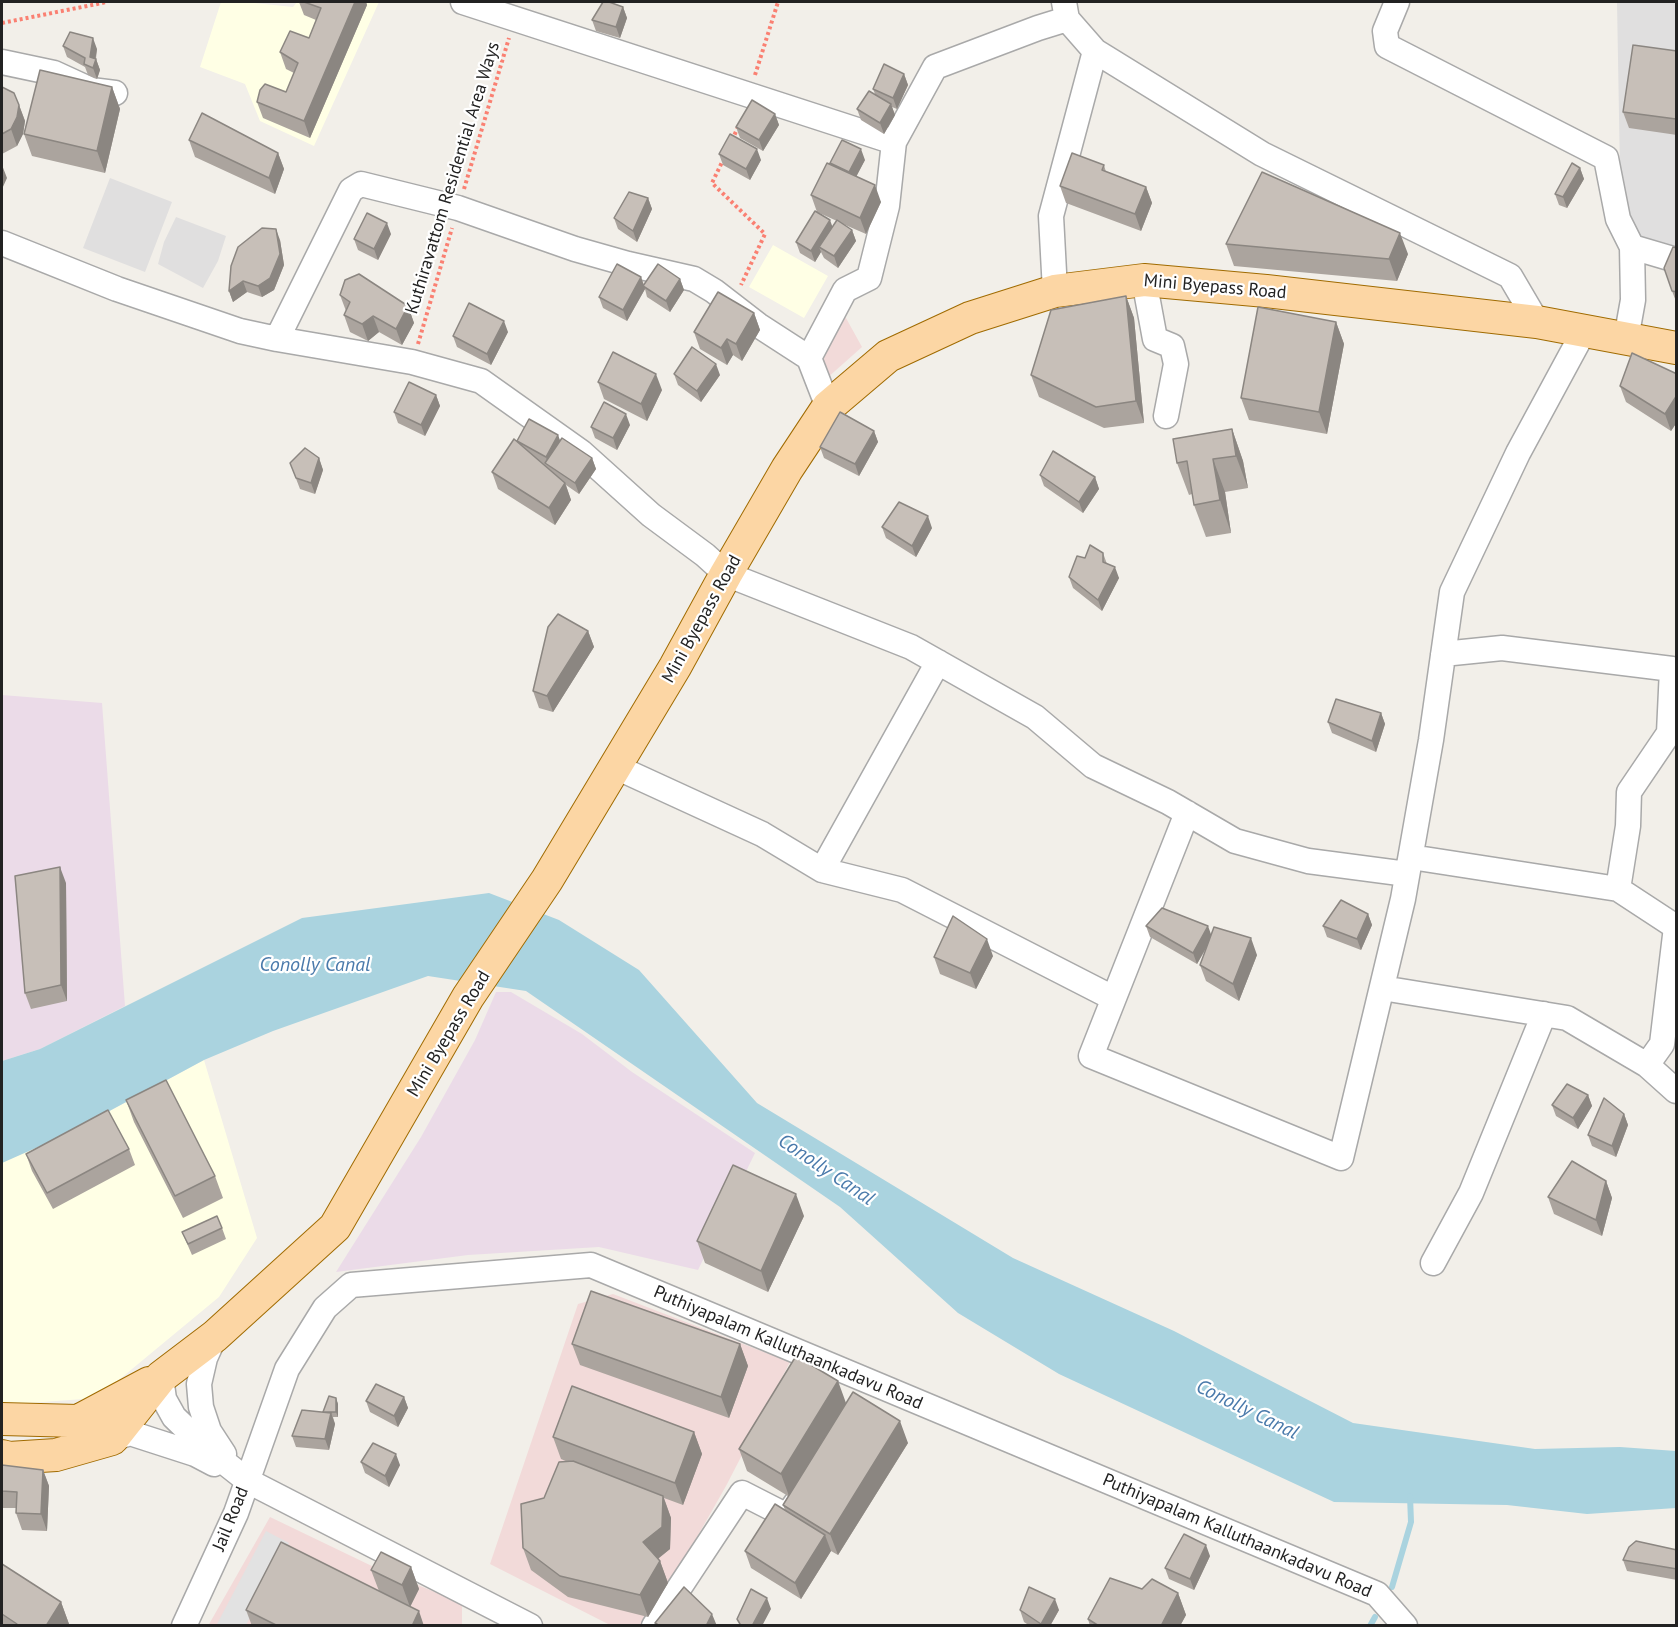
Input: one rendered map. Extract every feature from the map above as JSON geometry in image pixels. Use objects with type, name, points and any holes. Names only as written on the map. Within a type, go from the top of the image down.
[{"type":"main road","name":"Mini Byepass Road","points":[[112,1438],[161,1377],[215,1336],[335,1227],[468,997],[547,880],[616,766],[787,469],[828,406],[888,356],[970,318],[1054,291],[1144,280],[1266,291],[1537,322],[1677,348]]},
{"type":"main road","points":[[2,1419],[78,1422],[161,1377]]},
{"type":"main road","points":[[2,1456],[9,1458],[56,1455],[112,1438]]},
{"type":"street","points":[[463,2],[894,142]]},
{"type":"street","points":[[1397,2],[1385,31],[1387,46],[1606,158],[1618,219],[1632,247],[1633,300],[1626,339]]},
{"type":"street","points":[[809,358],[845,290],[869,278],[887,206],[894,142],[935,67],[1038,28],[1066,10],[1095,51],[1262,154],[1510,276],[1537,322]]},
{"type":"street","points":[[1054,291],[1051,216],[1095,51]]},
{"type":"street","points":[[2,63],[54,73],[91,90],[115,93]]},
{"type":"street","points":[[277,339],[351,190],[361,184],[458,208],[575,249],[694,279],[809,358],[828,406]]},
{"type":"street","points":[[2,243],[117,289],[240,331],[412,362],[481,381],[581,452],[651,514],[726,574],[911,647],[1035,717],[1092,766],[1168,802],[1235,841],[1297,858],[1409,865],[1618,889],[1676,927],[1662,1044],[1647,1065]]},
{"type":"street","points":[[1632,247],[1677,260]]},
{"type":"street","points":[[1144,280],[1155,339],[1172,346],[1176,364],[1166,417]]},
{"type":"street","points":[[1186,813],[1091,1056],[1341,1158],[1409,865],[1452,592],[1518,453],[1584,331]]},
{"type":"street","points":[[1443,654],[1502,648],[1672,669],[1674,701],[1669,733],[1629,792],[1628,826],[1618,889]]},
{"type":"street","points":[[822,870],[938,662]]},
{"type":"street","points":[[616,766],[762,834],[822,870],[902,890],[1113,998]]},
{"type":"street","points":[[1382,988],[1567,1018],[1647,1065],[1677,1090]]},
{"type":"street","points":[[1432,1263],[1471,1193],[1544,1014]]},
{"type":"street","name":"Puthiyapalam Kalluthaankadavu Road","points":[[248,1481],[287,1369],[325,1308],[351,1285],[591,1265],[865,1392],[1377,1594],[1405,1626]]},
{"type":"street","points":[[215,1336],[205,1358],[200,1384],[201,1407],[209,1431],[219,1449],[248,1481]]},
{"type":"street","points":[[161,1377],[165,1400],[174,1417],[205,1448],[248,1481],[530,1626]]},
{"type":"street","name":"Jail Road","points":[[112,1438],[130,1433],[147,1438],[195,1454],[248,1481],[236,1513],[184,1626]]},
{"type":"street","points":[[654,1626],[742,1493],[788,1516],[806,1488]]},
{"type":"path","points":[[2,23],[107,2]]},
{"type":"path","points":[[729,146],[742,117],[778,2]]},
{"type":"path","name":"Kuthiravattom Residential Area Ways","points":[[412,362],[515,18]]},
{"type":"path","points":[[725,155],[712,183],[765,234],[738,291]]},
{"type":"shaded area","points":[[221,2],[293,7],[297,2],[379,2],[314,146],[260,121],[245,84],[200,67]]},
{"type":"shaded area","points":[[1617,2],[1676,3],[1676,251],[1621,228]]},
{"type":"shaded area","points":[[110,178],[172,202],[145,272],[83,248]]},
{"type":"shaded area","points":[[176,217],[226,236],[218,261],[203,288],[158,264],[164,242]]},
{"type":"shaded area","points":[[773,245],[828,276],[804,318],[749,287]]},
{"type":"shaded area","points":[[841,309],[862,347],[826,379],[820,362]]},
{"type":"shaded area","points":[[2,695],[102,703],[125,1006],[40,1049],[2,1061]]},
{"type":"shaded area","points":[[496,992],[511,992],[582,1034],[632,1072],[755,1153],[698,1270],[599,1247],[468,1255],[336,1272],[421,1137],[475,1040]]},
{"type":"shaded area","points":[[204,1060],[257,1238],[219,1297],[97,1398],[2,1405],[3,1162],[65,1135]]},
{"type":"shaded area","points":[[613,1294],[790,1362],[726,1486],[647,1625],[610,1625],[490,1564],[578,1304]]},
{"type":"shaded area","points":[[270,1517],[376,1568],[462,1603],[462,1625],[208,1626]]},
{"type":"shaded area","points":[[266,1531],[289,1543],[246,1625],[216,1626]]},
{"type":"water","name":"Conolly Canal","points":[[489,893],[559,920],[639,970],[757,1103],[1013,1258],[1174,1331],[1353,1423],[1535,1449],[1620,1447],[1676,1451],[1676,1508],[1587,1514],[1507,1505],[1334,1502],[1059,1374],[958,1313],[840,1207],[526,991],[428,976],[273,1031],[204,1060],[65,1135],[2,1163],[2,1061],[40,1049],[302,918]]},
{"type":"building","points":[[304,2],[355,2],[304,121],[257,102],[260,90],[265,84],[286,92],[298,63],[280,52],[290,31],[309,38],[321,8]]},
{"type":"building","points":[[603,2],[623,7],[616,27],[592,20]]},
{"type":"building","points":[[70,32],[93,38],[90,57],[96,59],[93,68],[84,64],[85,58],[63,46]]},
{"type":"building","points":[[1633,45],[1677,51],[1676,119],[1623,112]]},
{"type":"building","points":[[884,64],[904,74],[893,98],[873,89]]},
{"type":"building","points":[[40,70],[112,87],[97,151],[24,134]]},
{"type":"building","points":[[2,87],[14,93],[19,105],[17,117],[11,129],[2,134]]},
{"type":"building","points":[[869,91],[891,104],[880,123],[857,109]]},
{"type":"building","points":[[752,100],[775,114],[759,140],[736,127]]},
{"type":"building","points":[[202,113],[278,153],[269,178],[189,140]]},
{"type":"building","points":[[730,134],[757,149],[746,169],[719,154]]},
{"type":"building","points":[[842,140],[861,149],[849,172],[830,163]]},
{"type":"building","points":[[1072,153],[1104,165],[1102,170],[1146,187],[1135,214],[1060,186]]},
{"type":"building","points":[[827,163],[875,185],[860,218],[811,195]]},
{"type":"building","points":[[1572,163],[1580,168],[1563,197],[1555,194]]},
{"type":"building","points":[[1262,172],[1400,233],[1389,259],[1226,244]]},
{"type":"building","points":[[629,192],[648,198],[633,231],[614,218]]},
{"type":"building","points":[[815,211],[830,220],[811,251],[796,242]]},
{"type":"building","points":[[367,213],[387,223],[374,249],[354,239]]},
{"type":"building","points":[[837,220],[852,230],[834,256],[819,247]]},
{"type":"building","points":[[262,228],[276,229],[280,254],[270,278],[258,286],[243,281],[229,291],[231,266],[238,247]]},
{"type":"building","points":[[1673,247],[1677,248],[1677,292],[1672,291],[1664,268]]},
{"type":"building","points":[[617,264],[641,277],[623,310],[599,297]]},
{"type":"building","points":[[658,264],[680,279],[666,301],[643,286]]},
{"type":"building","points":[[359,274],[408,306],[396,329],[373,316],[362,324],[344,315],[350,302],[340,295],[345,280]]},
{"type":"building","points":[[718,292],[754,313],[736,344],[727,339],[721,348],[694,332]]},
{"type":"building","points":[[1126,296],[1136,401],[1096,407],[1031,375],[1051,310]]},
{"type":"building","points":[[469,303],[504,321],[487,354],[453,336]]},
{"type":"building","points":[[1258,307],[1336,322],[1319,412],[1241,398]]},
{"type":"building","points":[[692,347],[716,364],[697,391],[674,374]]},
{"type":"building","points":[[613,352],[656,374],[641,404],[598,382]]},
{"type":"building","points":[[1632,353],[1677,374],[1677,395],[1665,414],[1620,386]]},
{"type":"building","points":[[409,382],[436,395],[421,425],[394,412]]},
{"type":"building","points":[[604,402],[626,414],[613,438],[591,427]]},
{"type":"building","points":[[840,412],[874,431],[855,464],[820,447]]},
{"type":"building","points":[[529,419],[558,435],[546,457],[517,441]]},
{"type":"building","points":[[1232,429],[1236,456],[1213,459],[1220,500],[1194,505],[1187,461],[1177,463],[1173,439]]},
{"type":"building","points":[[562,438],[592,458],[575,483],[545,463]]},
{"type":"building","points":[[514,439],[565,483],[549,508],[492,472]]},
{"type":"building","points":[[305,448],[319,458],[311,483],[296,478],[290,463]]},
{"type":"building","points":[[1053,451],[1095,477],[1079,502],[1040,475]]},
{"type":"building","points":[[899,502],[928,516],[912,546],[882,527]]},
{"type":"building","points":[[1090,545],[1103,553],[1103,562],[1115,567],[1098,600],[1069,577],[1077,556],[1085,558]]},
{"type":"building","points":[[558,614],[588,631],[547,696],[533,691],[548,627]]},
{"type":"building","points":[[1336,699],[1381,713],[1372,741],[1328,722]]},
{"type":"building","points":[[60,867],[61,985],[25,993],[15,876]]},
{"type":"building","points":[[1341,900],[1368,914],[1357,939],[1323,926]]},
{"type":"building","points":[[1162,908],[1208,926],[1193,953],[1146,926]]},
{"type":"building","points":[[953,916],[987,939],[970,973],[934,957]]},
{"type":"building","points":[[1214,927],[1251,938],[1233,984],[1200,965]]},
{"type":"building","points":[[166,1080],[215,1176],[175,1196],[126,1100]]},
{"type":"building","points":[[1567,1084],[1588,1095],[1573,1118],[1552,1105]]},
{"type":"building","points":[[1604,1098],[1624,1114],[1612,1146],[1588,1135]]},
{"type":"building","points":[[108,1110],[129,1149],[47,1193],[26,1154]]},
{"type":"building","points":[[1572,1161],[1606,1181],[1596,1220],[1548,1197]]},
{"type":"building","points":[[733,1165],[796,1194],[761,1271],[697,1241]]},
{"type":"building","points":[[217,1216],[222,1228],[188,1244],[182,1232]]},
{"type":"building","points":[[591,1291],[740,1344],[721,1397],[572,1344]]},
{"type":"building","points":[[796,1356],[838,1381],[781,1474],[739,1449]]},
{"type":"building","points":[[376,1384],[404,1397],[394,1416],[366,1401]]},
{"type":"building","points":[[572,1386],[694,1432],[675,1483],[553,1437]]},
{"type":"building","points":[[853,1392],[900,1421],[830,1534],[783,1505]]},
{"type":"building","points":[[329,1396],[336,1398],[336,1412],[323,1412]]},
{"type":"building","points":[[302,1410],[331,1413],[325,1439],[292,1436]]},
{"type":"building","points":[[373,1443],[396,1454],[385,1476],[361,1462]]},
{"type":"building","points":[[573,1461],[663,1496],[662,1527],[643,1542],[660,1561],[640,1595],[560,1576],[523,1548],[521,1504],[544,1498],[559,1462]]},
{"type":"building","points":[[2,1465],[43,1470],[41,1514],[16,1513],[17,1492],[2,1491]]},
{"type":"building","points":[[775,1504],[825,1535],[795,1583],[745,1551]]},
{"type":"building","points":[[1184,1534],[1206,1545],[1190,1579],[1165,1568]]},
{"type":"building","points":[[1636,1541],[1677,1550],[1677,1569],[1623,1560],[1629,1547]]},
{"type":"building","points":[[281,1542],[419,1611],[412,1626],[278,1626],[246,1610]]},
{"type":"building","points":[[381,1552],[411,1567],[402,1585],[371,1570]]},
{"type":"building","points":[[2,1564],[61,1602],[46,1626],[16,1626],[17,1624],[2,1614]]},
{"type":"building","points":[[1110,1578],[1142,1589],[1152,1579],[1178,1593],[1161,1626],[1099,1626],[1088,1619]]},
{"type":"building","points":[[684,1587],[712,1614],[706,1626],[660,1626],[655,1623]]},
{"type":"building","points":[[1029,1587],[1055,1599],[1041,1624],[1020,1610]]},
{"type":"building","points":[[751,1589],[767,1598],[752,1626],[743,1626],[737,1619]]},
{"type":"waterway","points":[[1392,1587],[1411,1522],[1410,1496]]},
{"type":"waterway","points":[[1370,1626],[1375,1617]]}]
